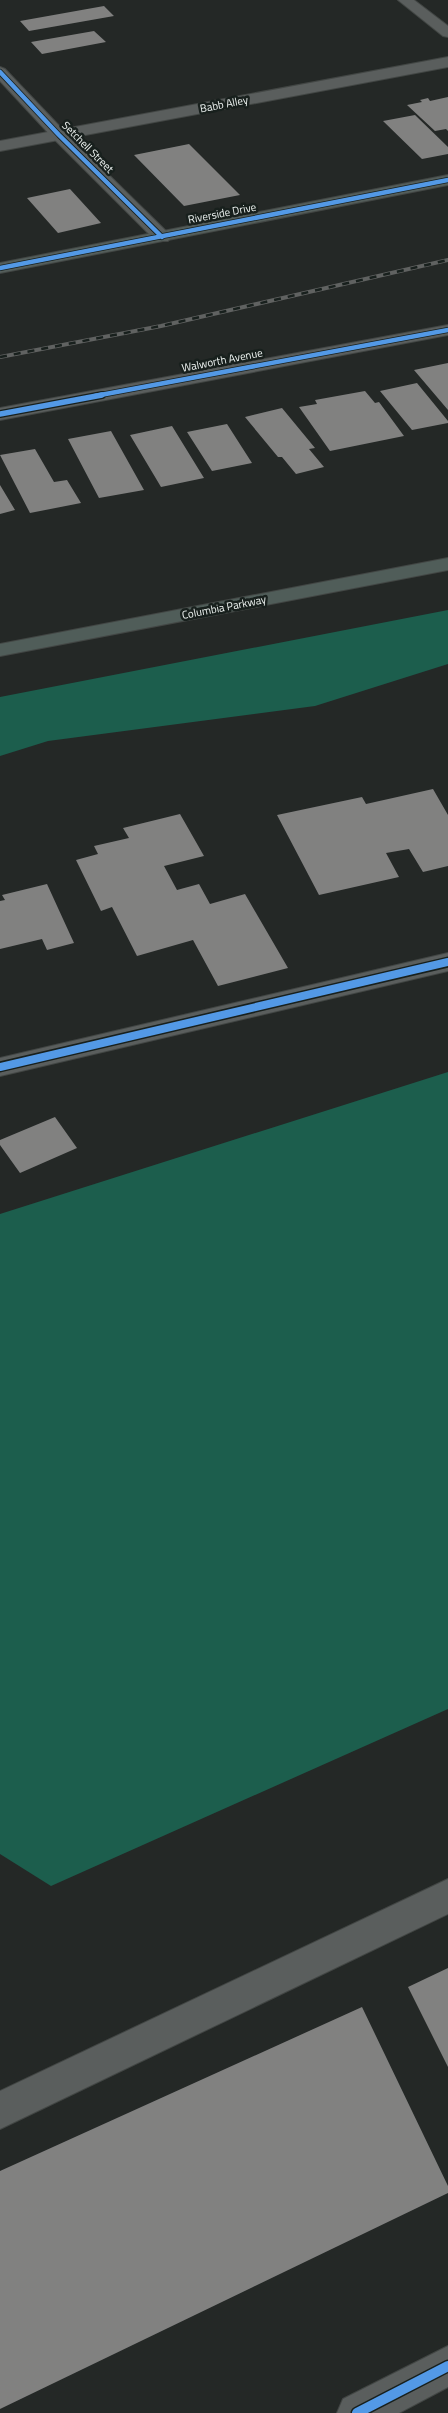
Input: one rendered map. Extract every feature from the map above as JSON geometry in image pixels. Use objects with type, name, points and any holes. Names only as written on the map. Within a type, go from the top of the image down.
[{"type":"highway","name":"Columbia Parkway","points":[[0,650],[448,564]]},
{"type":"main road","name":"Riverside Drive","points":[[0,268],[448,180]]},
{"type":"street","points":[[405,0],[448,33]]},
{"type":"street","name":"Babb Alley","points":[[0,146],[448,62]]},
{"type":"street","name":"Setchell Street","points":[[0,72],[59,135],[162,236]]},
{"type":"street","name":"Walworth Avenue","points":[[0,414],[448,330]]},
{"type":"street","points":[[0,1067],[448,962]]},
{"type":"street","points":[[0,2110],[448,1896]]},
{"type":"street","points":[[357,2413],[448,2366]]},
{"type":"green space","points":[[448,610],[448,664],[315,706],[48,741],[0,756],[0,697]]},
{"type":"green space","points":[[448,1072],[448,1709],[51,1886],[0,1854],[0,1214]]},
{"type":"building","points":[[104,6],[114,16],[29,31],[20,21]]},
{"type":"building","points":[[94,31],[106,42],[42,54],[31,42]]},
{"type":"building","points":[[448,97],[448,131],[446,129],[435,131],[407,105],[422,102],[420,100],[428,98],[430,101]]},
{"type":"building","points":[[415,115],[448,147],[448,154],[422,159],[383,121]]},
{"type":"building","points":[[189,144],[240,195],[184,206],[134,155]]},
{"type":"building","points":[[70,189],[101,223],[58,233],[27,198]]},
{"type":"building","points":[[448,363],[448,410],[414,370]]},
{"type":"building","points":[[417,383],[448,423],[412,430],[380,391]]},
{"type":"building","points":[[365,391],[375,403],[379,402],[404,436],[330,451],[299,407],[317,404],[315,400]]},
{"type":"building","points":[[282,408],[315,448],[309,449],[324,467],[296,474],[282,457],[278,457],[245,417]]},
{"type":"building","points":[[227,424],[252,463],[212,471],[187,432]]},
{"type":"building","points":[[172,426],[204,478],[161,487],[130,435]]},
{"type":"building","points":[[111,431],[144,490],[99,498],[68,439]]},
{"type":"building","points":[[35,449],[54,482],[67,480],[81,503],[30,513],[0,455]]},
{"type":"building","points":[[0,485],[15,510],[0,514]]},
{"type":"building","points":[[433,789],[448,815],[448,866],[423,872],[409,849],[386,853],[399,877],[319,895],[277,815],[362,797],[366,804]]},
{"type":"building","points":[[180,814],[204,856],[164,866],[177,890],[199,884],[210,904],[245,894],[288,968],[218,986],[193,940],[137,956],[112,907],[101,911],[76,860],[98,854],[94,846],[129,838],[123,828]]},
{"type":"building","points":[[47,884],[74,943],[47,950],[42,939],[0,949],[0,901],[5,900],[2,895]]},
{"type":"building","points":[[55,1117],[77,1148],[20,1173],[0,1145],[0,1140]]},
{"type":"building","points":[[448,1968],[448,2067],[408,1987]]},
{"type":"building","points":[[362,2007],[448,2186],[448,2193],[0,2409],[0,2171]]},
{"type":"railway","points":[[0,357],[161,326],[448,260]]},
{"type":"cycle path","points":[[0,72],[59,135],[162,237]]},
{"type":"cycle path","points":[[0,268],[448,180]]},
{"type":"cycle path","points":[[0,414],[448,330]]},
{"type":"cycle path","points":[[0,1067],[448,962]]},
{"type":"cycle path","points":[[357,2413],[448,2366]]}]
